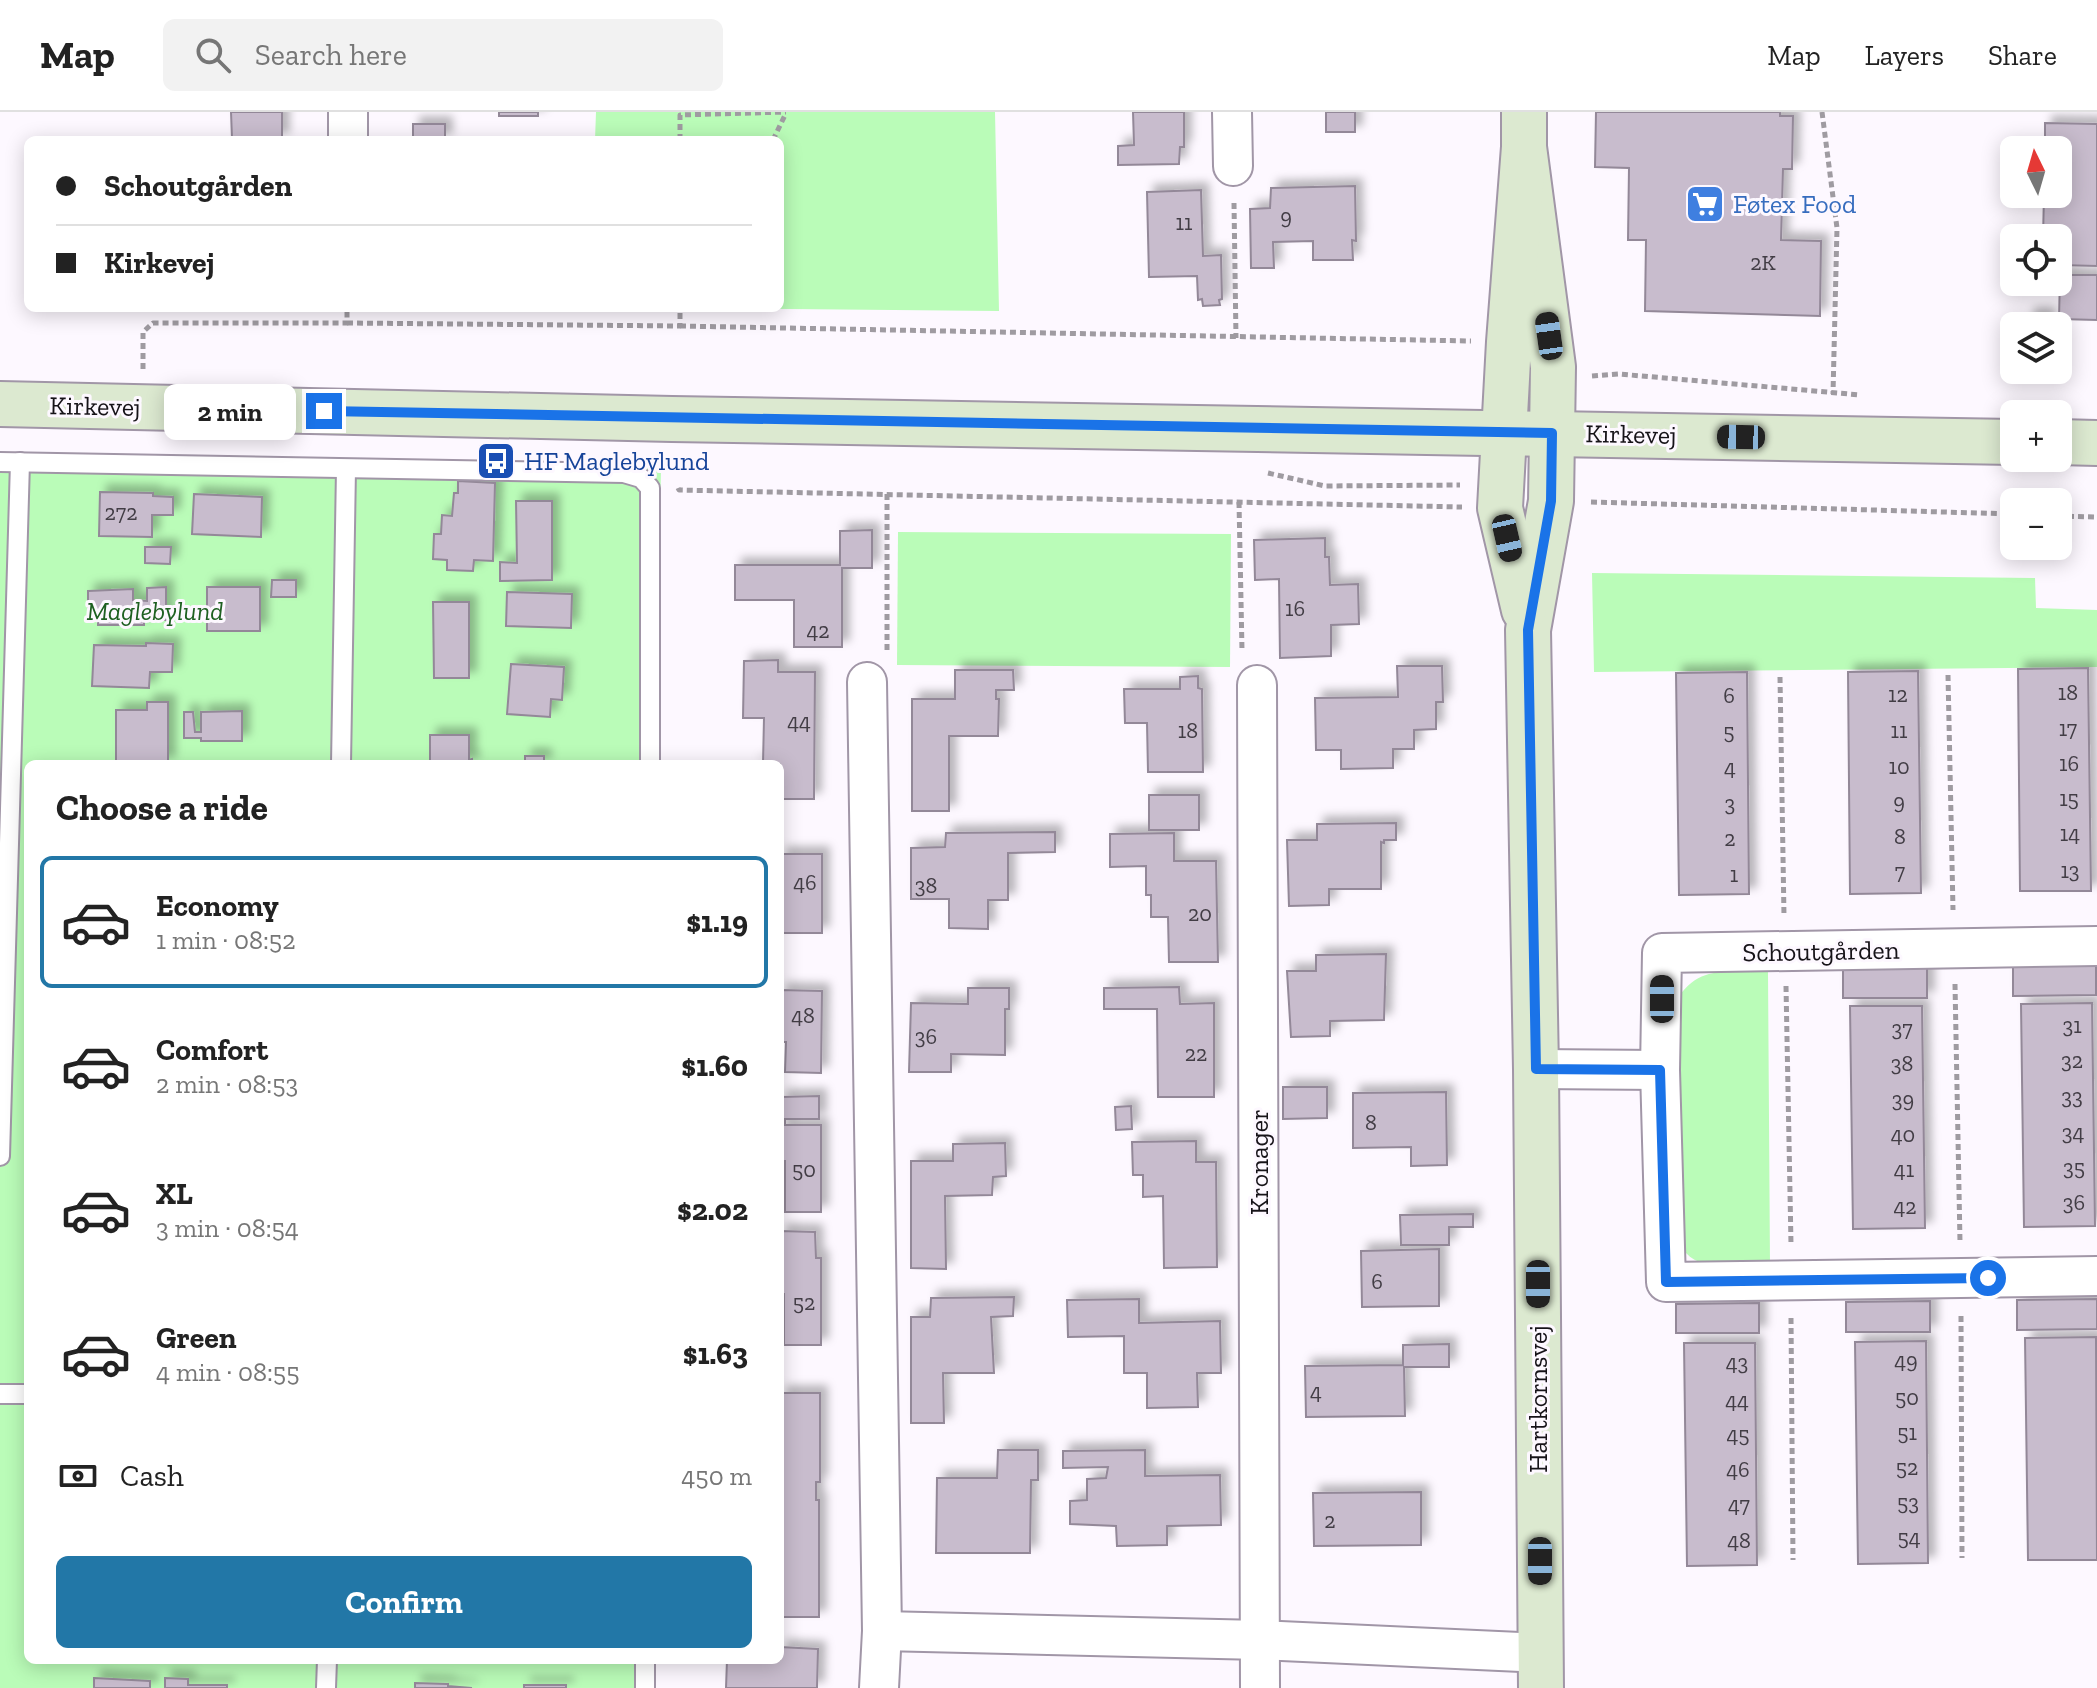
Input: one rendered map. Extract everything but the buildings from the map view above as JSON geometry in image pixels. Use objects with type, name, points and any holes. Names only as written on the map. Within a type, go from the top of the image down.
[{"type":"main road","name":"Hartkornsvej","points":[[1524,130],[1500,508],[1528,630]]},
{"type":"main road","name":"Hartkornsvej","points":[[1524,130],[1553,380],[1551,501],[1528,630],[1536,1069],[1541,1671]]},
{"type":"main road","name":"Kirkevej","points":[[0,404],[143,386],[672,419],[2000,442]]},
{"type":"main road","points":[[2072,442],[2097,443]]},
{"type":"street","points":[[348,112],[348,136]]},
{"type":"street","points":[[1232,112],[1233,166]]},
{"type":"street","points":[[867,682],[882,1631],[879,1688]]},
{"type":"street","name":"Kronager","points":[[1257,685],[1260,1688]]},
{"type":"street","name":"Schoutgården","points":[[2097,946],[1662,953],[1660,1070],[1666,1282],[2097,1276]]},
{"type":"street","points":[[1536,1069],[1660,1070]]},
{"type":"street","points":[[882,1631],[1261,1640],[1541,1671]]},
{"type":"lane","points":[[0,462],[624,473],[641,478],[650,488],[650,760]]},
{"type":"lane","points":[[0,1156],[20,462]]},
{"type":"lane","points":[[341,760],[346,469]]},
{"type":"lane","points":[[0,1394],[24,1394]]},
{"type":"lane","points":[[326,1688],[327,1664]]},
{"type":"lane","points":[[645,1664],[645,1688]]},
{"type":"path","points":[[1553,380],[1619,374],[1833,394],[1837,228],[1822,112]]},
{"type":"path","points":[[680,136],[680,115],[786,113],[775,136]]},
{"type":"path","points":[[1233,166],[1236,338]]},
{"type":"path","points":[[347,312],[347,323]]},
{"type":"path","points":[[680,312],[680,326]]},
{"type":"path","points":[[143,386],[143,332],[153,323],[680,326],[1509,342]]},
{"type":"path","points":[[127,365],[143,386]]},
{"type":"path","points":[[672,419],[679,490],[1500,508]]},
{"type":"path","points":[[867,682],[887,665],[887,494]]},
{"type":"path","points":[[1551,501],[2000,514]]},
{"type":"path","points":[[1239,502],[1242,671],[1257,685]]},
{"type":"path","points":[[2072,516],[2097,517]]},
{"type":"path","points":[[1948,675],[1961,1278],[1962,1558]]},
{"type":"path","points":[[1780,677],[1793,1560]]},
{"type":"green space","points":[[596,112],[995,112],[999,311],[784,309],[784,136],[595,136]]},
{"type":"green space","name":"Maglebylund","points":[[0,454],[661,468],[655,760],[24,760],[24,1664],[636,1664],[636,1688],[0,1688]]},
{"type":"green space","points":[[898,532],[1231,534],[1230,667],[897,665]]},
{"type":"green space","points":[[1592,573],[2035,578],[2036,608],[2097,610],[2097,667],[1594,672]]},
{"type":"green space","points":[[1768,972],[1770,1264],[1714,1266],[1694,1259],[1676,1236],[1676,1001],[1685,989],[1705,975]]},
{"type":"place","name":"Føtex Food","points":[[1705,204]]},
{"type":"place","name":"HF Maglebylund","points":[[496,461]]},
{"type":"route","points":[[324,411],[1552,433],[1551,501],[1528,630],[1536,1069],[1660,1070],[1666,1282],[1988,1278]]}]
